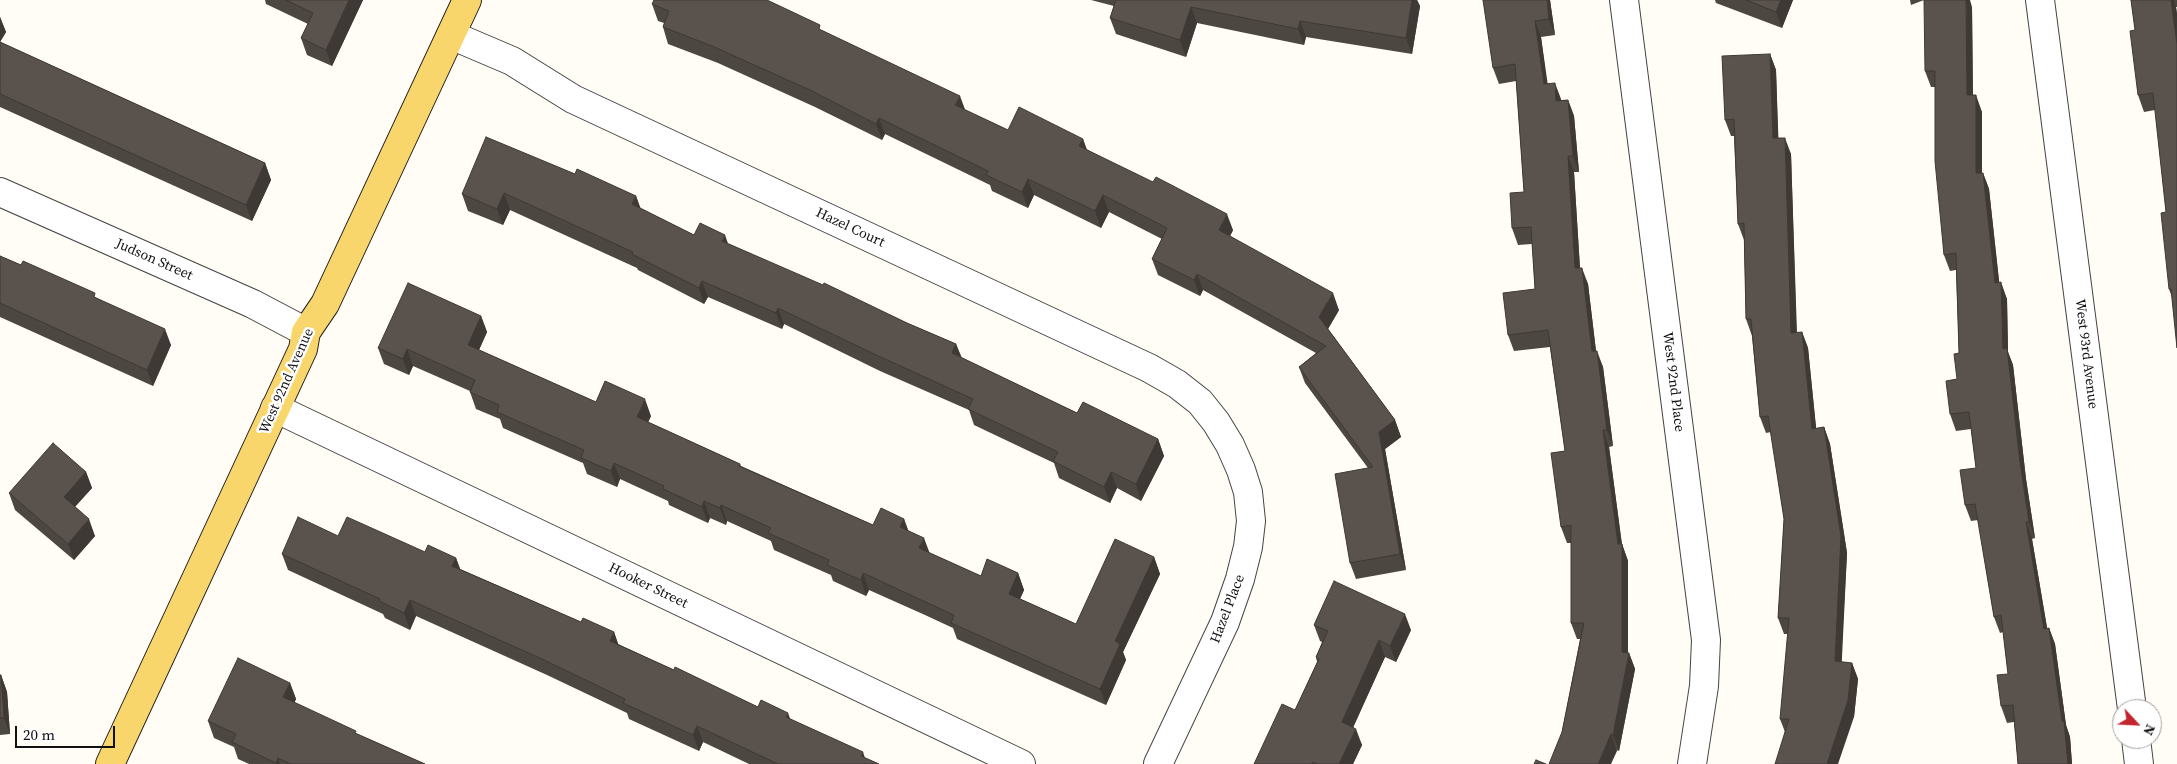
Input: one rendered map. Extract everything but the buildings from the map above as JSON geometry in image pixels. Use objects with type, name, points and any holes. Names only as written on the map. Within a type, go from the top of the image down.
[{"type":"main road","name":"West 92nd Avenue","points":[[110,764],[304,349],[306,332],[324,304],[467,0]]},
{"type":"street","name":"West 92nd Place","points":[[1624,0],[1706,640],[1704,686],[1692,764]]},
{"type":"street","name":"West 93rd Avenue","points":[[2040,0],[2131,699]]},
{"type":"street","name":"Hazel Court","points":[[451,35],[512,61],[573,99],[1149,368],[1177,384],[1200,402],[1216,422],[1230,445]]},
{"type":"street","name":"Judson Street","points":[[0,192],[253,304],[306,332]]},
{"type":"street","name":"Hooker Street","points":[[275,408],[1021,764]]},
{"type":"street","name":"Hazel Place","points":[[1158,764],[1225,622],[1240,579],[1248,546],[1251,522],[1248,492],[1242,470],[1230,445]]},
{"type":"street","points":[[2137,749],[2139,764]]}]
